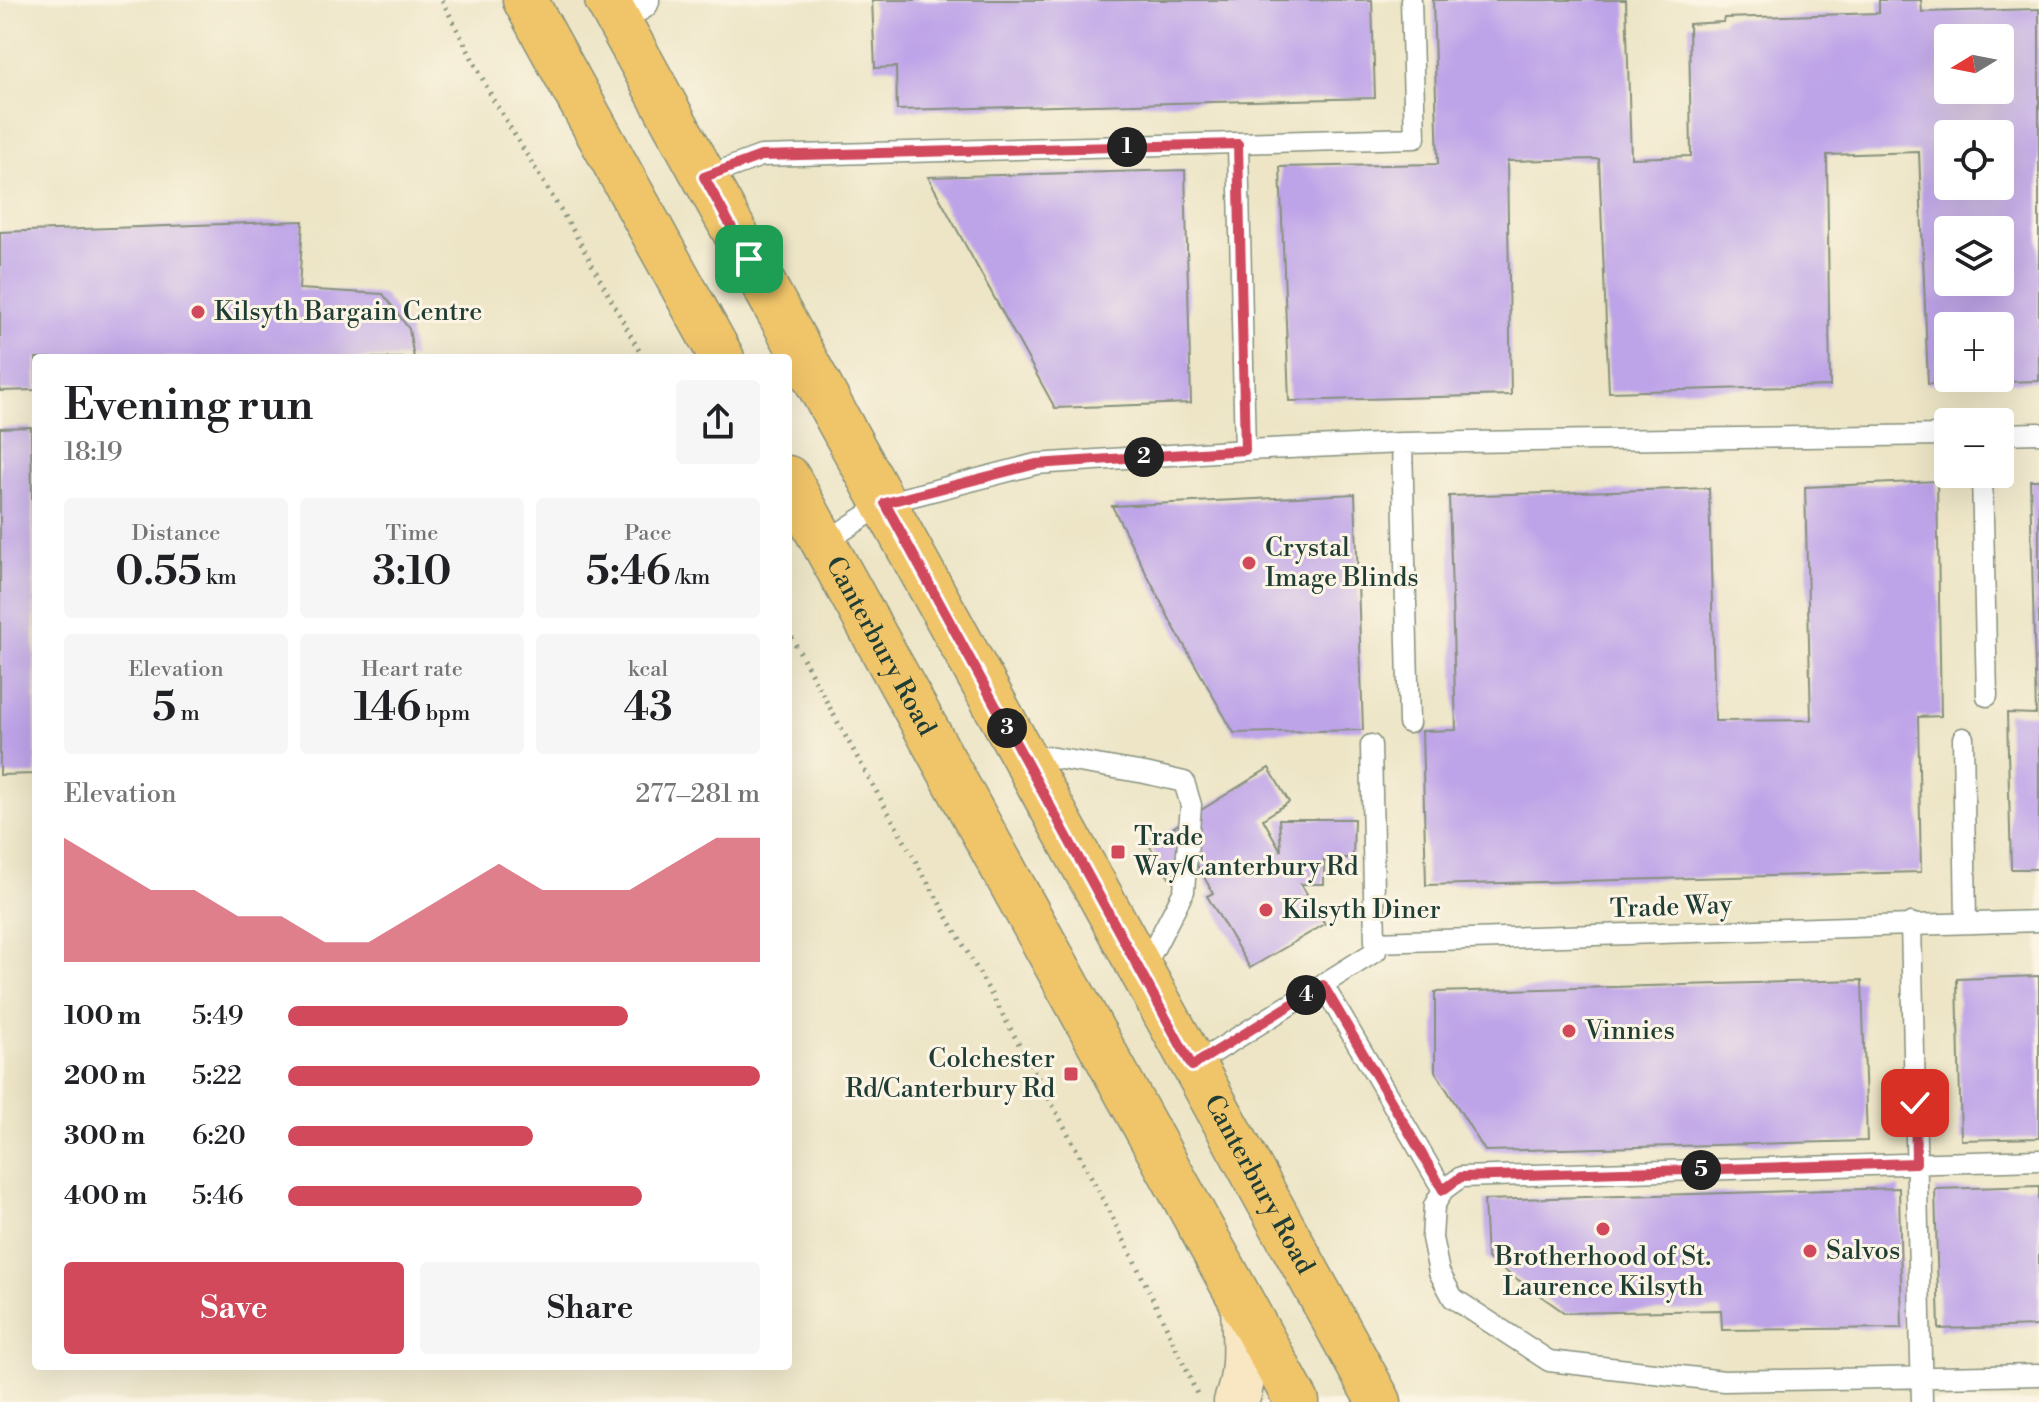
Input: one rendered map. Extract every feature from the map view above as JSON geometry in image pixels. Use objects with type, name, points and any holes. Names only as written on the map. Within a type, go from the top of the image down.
[{"type":"main road","points":[[525,0],[720,354]]},
{"type":"main road","name":"Canterbury Road","points":[[620,4],[704,177],[1379,1402]]},
{"type":"main road","name":"Canterbury Road","points":[[792,485],[1297,1402]]},
{"type":"main road","points":[[1236,1402],[1245,1357],[1243,1305]]},
{"type":"lane","points":[[704,177],[761,156],[1415,138],[1411,0]]},
{"type":"lane","points":[[1238,144],[1245,450]]},
{"type":"lane","points":[[2014,434],[2039,433]]},
{"type":"lane","points":[[824,543],[885,503],[1036,464],[1402,443],[1934,435]]},
{"type":"lane","points":[[1402,443],[1409,723]]},
{"type":"lane","points":[[1982,488],[1987,696]]},
{"type":"lane","points":[[1963,738],[1966,922]]},
{"type":"lane","points":[[1192,1066],[1376,951],[1371,745]]},
{"type":"lane","points":[[1020,752],[1184,782],[1191,805],[1184,891],[1141,972]]},
{"type":"lane","name":"Trade Way","points":[[1375,942],[2039,921]]},
{"type":"lane","points":[[1911,923],[1922,1402]]},
{"type":"lane","points":[[1323,985],[1443,1190]]},
{"type":"lane","points":[[2039,1160],[1461,1177],[1443,1190],[1434,1206],[1432,1238],[1439,1272],[1453,1298],[1549,1361],[1724,1381],[2039,1375]]},
{"type":"path","points":[[442,0],[494,101],[577,237],[641,354]]},
{"type":"path","points":[[792,637],[1083,1167],[1151,1295],[1200,1402]]},
{"type":"building","points":[[872,0],[1372,0],[1375,98],[897,110],[896,67],[875,68]]},
{"type":"building","points":[[1433,0],[1626,0],[1631,158],[1691,156],[1689,24],[1723,22],[1724,18],[1879,13],[1879,0],[1921,0],[1922,12],[2039,9],[2039,381],[2014,382],[2014,312],[1934,312],[1934,384],[1928,384],[1919,152],[1827,155],[1830,386],[1609,392],[1599,159],[1507,161],[1511,395],[1289,401],[1280,167],[1438,164]]},
{"type":"building","points":[[1185,170],[1191,403],[1055,408],[928,177]]},
{"type":"building","name":"Kilsyth Bargain Centre","points":[[303,221],[299,289],[383,294],[409,329],[413,354],[32,354],[32,390],[0,391],[0,232]]},
{"type":"building","points":[[31,427],[32,774],[0,775],[0,428]]},
{"type":"building","points":[[2030,480],[2039,480],[2039,869],[2011,869],[2007,713],[2036,714]]},
{"type":"building","points":[[1934,481],[1934,488],[1937,488],[1941,716],[1918,717],[1921,872],[1426,885],[1422,731],[1456,730],[1449,496],[1709,488],[1715,721],[1811,720],[1805,487]]},
{"type":"building","name":"Crystal Image Blinds","points":[[1355,494],[1363,730],[1234,733],[1172,624],[1112,506]]},
{"type":"building","points":[[1269,768],[1289,802],[1263,819],[1281,851],[1279,819],[1354,819],[1353,858],[1324,858],[1324,884],[1301,884],[1325,924],[1250,968],[1207,896],[1213,893],[1195,861],[1169,877],[1148,843]]},
{"type":"building","points":[[2039,976],[2039,1138],[1961,1140],[1957,979]]},
{"type":"building","name":"Vinnies","points":[[1862,980],[1867,1141],[1485,1151],[1435,1071],[1435,992]]},
{"type":"building","points":[[2039,1186],[2039,1326],[1939,1329],[1935,1189]]},
{"type":"building","points":[[1899,1188],[1902,1328],[1722,1330],[1721,1310],[1565,1313],[1487,1258],[1484,1200]]},
{"type":"place","name":"Kilsyth Bargain Centre","points":[[198,312]]},
{"type":"place","name":"Crystal Image Blinds","points":[[1249,563]]},
{"type":"place","name":"Trade Way/Canterbury Rd","points":[[1118,852]]},
{"type":"place","name":"Kilsyth Diner","points":[[1266,910]]},
{"type":"place","name":"Vinnies","points":[[1569,1031]]},
{"type":"place","name":"Colchester Rd/Canterbury Rd","points":[[1071,1074]]},
{"type":"place","name":"Brotherhood of St. Laurence Kilsyth","points":[[1603,1229]]},
{"type":"place","name":"Salvos","points":[[1810,1251]]},
{"type":"route","points":[[749,259],[704,177],[761,156],[1238,144],[1245,450],[1036,464],[885,503],[1192,1066],[1323,985],[1443,1190],[1461,1177],[1916,1163],[1915,1103]]}]
